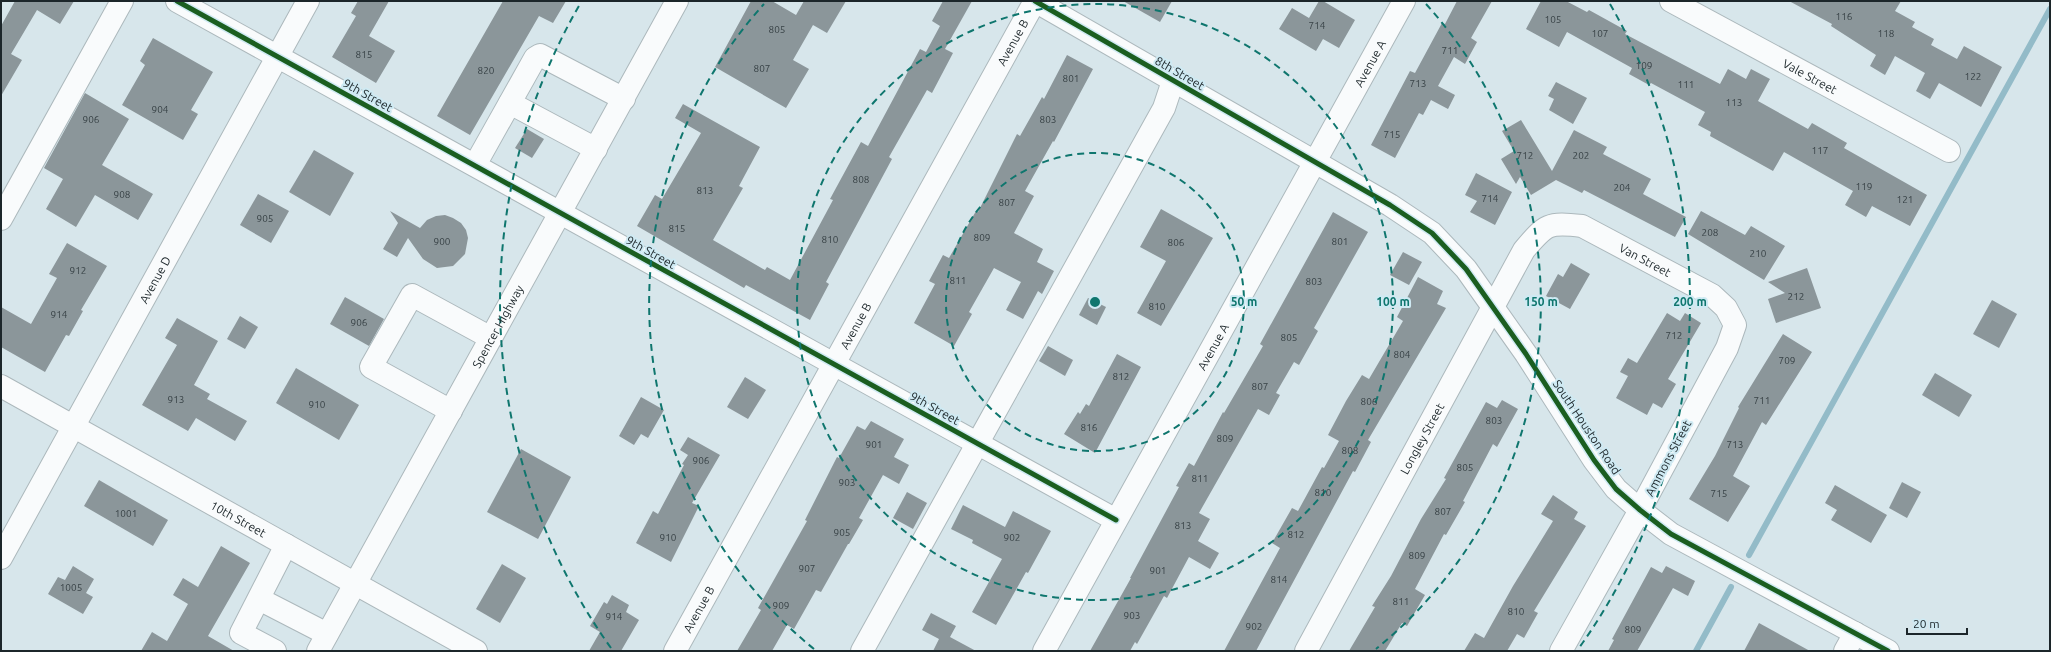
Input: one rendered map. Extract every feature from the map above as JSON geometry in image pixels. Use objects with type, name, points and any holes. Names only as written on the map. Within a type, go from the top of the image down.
[{"type":"street","points":[[1,219],[122,1]]},
{"type":"street","name":"9th Street","points":[[177,1],[1116,520]]},
{"type":"street","name":"Avenue D","points":[[1,558],[308,1]]},
{"type":"street","name":"Spencer Highway","points":[[323,643],[677,1]]},
{"type":"street","name":"8th Street","points":[[1035,1],[1315,163]]},
{"type":"street","name":"Avenue B","points":[[675,651],[1035,1]]},
{"type":"street","name":"Avenue A","points":[[1044,651],[1404,1]]},
{"type":"street","name":"Vale Street","points":[[1671,1],[1948,152]]},
{"type":"street","points":[[474,166],[535,58],[540,55],[624,99]]},
{"type":"street","points":[[862,651],[1164,108],[1174,81]]},
{"type":"street","points":[[510,103],[596,149]]},
{"type":"street","name":"South Houston Road","points":[[1315,163],[1390,205],[1432,233],[1466,269],[1526,354],[1594,460],[1616,489],[1640,510],[1671,534],[1850,642],[1888,651]]},
{"type":"street","name":"Van Street","points":[[1542,229],[1561,224],[1582,226],[1712,296],[1726,308],[1735,325]]},
{"type":"street","name":"Longley Street","points":[[1306,651],[1524,250],[1542,229]]},
{"type":"street","points":[[451,412],[371,367],[412,294],[491,338]]},
{"type":"street","name":"Ammons Street","points":[[1561,651],[1728,348],[1735,325]]},
{"type":"street","name":"10th Street","points":[[1,386],[476,651]]},
{"type":"street","points":[[275,651],[241,633],[286,545]]},
{"type":"street","points":[[259,599],[323,643]]},
{"type":"building","points":[[15,1],[74,1],[60,24],[37,10],[11,54],[22,60],[1,96],[1,26]]},
{"type":"building","points":[[358,1],[389,1],[369,36],[395,51],[376,83],[332,57],[356,16],[351,13]]},
{"type":"building","points":[[503,1],[566,1],[553,23],[539,16],[470,135],[437,116]]},
{"type":"building","points":[[751,1],[772,1],[796,15],[804,1],[846,1],[827,33],[813,25],[793,60],[809,69],[786,108],[715,67]]},
{"type":"building","points":[[943,1],[972,1],[945,49],[953,53],[932,93],[927,90],[889,157],[892,159],[826,282],[829,284],[810,320],[746,285],[744,288],[637,226],[655,195],[662,199],[701,133],[675,118],[683,104],[760,147],[739,186],[743,188],[713,240],[765,270],[767,267],[790,280],[833,200],[830,199],[861,142],[868,146],[920,49],[926,52],[940,26],[932,21]]},
{"type":"building","points":[[1123,1],[1172,1],[1160,22]]},
{"type":"building","points":[[1319,1],[1323,1],[1355,20],[1339,48],[1323,39],[1316,51],[1279,29],[1292,8],[1309,18]]},
{"type":"building","points":[[1457,1],[1492,1],[1471,38],[1477,42],[1465,64],[1454,57],[1438,86],[1455,95],[1448,109],[1431,100],[1423,115],[1419,113],[1395,158],[1371,145],[1410,71],[1415,73],[1442,23],[1445,24]]},
{"type":"building","points":[[1541,1],[1566,1],[1587,12],[1589,10],[1627,31],[1625,34],[1720,84],[1728,69],[1746,79],[1751,69],[1770,79],[1758,101],[1808,129],[1812,123],[1847,143],[1844,148],[1927,195],[1910,226],[1872,206],[1866,217],[1845,205],[1853,191],[1784,152],[1773,171],[1710,136],[1711,132],[1698,125],[1705,112],[1651,83],[1649,85],[1629,74],[1632,68],[1567,32],[1559,47],[1526,29]]},
{"type":"building","points":[[1789,1],[1901,1],[1895,11],[1915,22],[1912,27],[1934,39],[1931,45],[1957,59],[1964,46],[2002,67],[1981,107],[1939,83],[1930,99],[1916,91],[1925,73],[1895,56],[1885,75],[1870,66],[1876,55],[1831,26],[1832,24]]},
{"type":"building","points":[[153,38],[213,72],[191,110],[198,114],[183,140],[122,105],[145,65],[140,61]]},
{"type":"building","points":[[1067,55],[1093,69],[1054,142],[1053,141],[1025,191],[1034,196],[1014,233],[1043,249],[1037,262],[1054,271],[1042,294],[1038,291],[1023,319],[1006,310],[1021,282],[994,268],[969,312],[972,314],[954,346],[914,323],[935,284],[929,281],[943,255],[949,258],[976,211],[978,212],[1017,134],[1020,136],[1042,97],[1044,99]]},
{"type":"building","points":[[1556,82],[1587,98],[1573,124],[1549,110],[1554,99],[1548,96]]},
{"type":"building","points":[[85,93],[129,119],[102,165],[153,194],[138,220],[95,195],[76,227],[46,209],[63,179],[44,168]]},
{"type":"building","points":[[1521,120],[1552,171],[1574,130],[1607,147],[1603,154],[1651,179],[1643,194],[1686,217],[1675,237],[1584,190],[1582,193],[1556,180],[1531,195],[1520,177],[1516,184],[1501,159],[1514,151],[1502,131]]},
{"type":"building","points":[[527,129],[544,139],[532,158],[515,148]]},
{"type":"building","points":[[314,150],[354,173],[330,216],[289,192]]},
{"type":"building","points":[[1476,173],[1512,192],[1495,225],[1470,212],[1477,201],[1465,195]]},
{"type":"building","points":[[258,194],[289,211],[271,243],[240,225]]},
{"type":"building","points":[[1161,209],[1213,238],[1161,326],[1137,313],[1166,261],[1140,247]]},
{"type":"building","points":[[390,211],[420,228],[427,220],[436,216],[445,215],[453,218],[461,223],[466,230],[468,238],[465,254],[453,266],[437,268],[423,259],[408,238],[397,257],[383,249],[398,223]]},
{"type":"building","points":[[1701,211],[1745,235],[1751,226],[1785,246],[1764,280],[1688,234]]},
{"type":"building","points":[[1333,212],[1368,232],[1314,328],[1318,331],[1299,365],[1294,362],[1276,393],[1280,395],[1269,415],[1258,409],[1199,513],[1210,519],[1198,541],[1219,553],[1210,569],[1189,557],[1167,598],[1164,596],[1137,644],[1135,642],[1130,651],[1090,651],[1131,578],[1179,487],[1176,486],[1189,463],[1194,466],[1223,412],[1224,413],[1263,346],[1260,344]]},
{"type":"building","points":[[67,243],[107,266],[81,310],[83,311],[69,336],[66,335],[45,372],[1,347],[1,307],[31,324],[57,278],[49,274]]},
{"type":"building","points":[[1403,252],[1422,262],[1409,285],[1390,275]]},
{"type":"building","points":[[1571,263],[1590,274],[1570,309],[1546,296],[1558,274],[1563,277]]},
{"type":"building","points":[[1807,268],[1821,308],[1776,323],[1768,299],[1785,293],[1768,282]]},
{"type":"building","points":[[1418,277],[1443,291],[1437,304],[1446,308],[1368,440],[1371,442],[1355,472],[1353,471],[1256,651],[1224,651],[1280,548],[1272,543],[1292,508],[1298,511],[1322,467],[1324,468],[1339,441],[1328,435],[1362,375],[1369,379],[1403,321],[1397,317]]},
{"type":"building","points":[[345,297],[384,319],[369,346],[330,324]]},
{"type":"building","points":[[1088,298],[1106,307],[1097,325],[1079,315]]},
{"type":"building","points":[[1992,300],[2017,314],[1999,348],[1973,334]]},
{"type":"building","points":[[1667,313],[1680,321],[1685,313],[1701,323],[1668,379],[1676,384],[1662,408],[1653,403],[1647,415],[1616,398],[1628,376],[1620,372],[1628,358],[1637,363]]},
{"type":"building","points":[[240,316],[258,327],[245,349],[227,339]]},
{"type":"building","points":[[177,318],[218,341],[194,385],[210,394],[207,399],[247,421],[235,441],[196,418],[188,431],[142,405],[177,345],[165,338]]},
{"type":"building","points":[[1783,334],[1812,352],[1766,425],[1762,422],[1733,476],[1750,486],[1728,522],[1689,499],[1715,456],[1739,408],[1738,407]]},
{"type":"building","points":[[1048,346],[1073,360],[1065,376],[1039,361]]},
{"type":"building","points":[[1117,354],[1141,367],[1095,453],[1064,434],[1078,412],[1080,414],[1086,404],[1089,406]]},
{"type":"building","points":[[296,368],[359,405],[339,440],[276,403]]},
{"type":"building","points":[[1935,373],[1972,395],[1959,417],[1922,395]]},
{"type":"building","points":[[745,377],[766,390],[748,419],[727,407]]},
{"type":"building","points":[[641,397],[664,410],[648,438],[641,434],[634,445],[619,436]]},
{"type":"building","points":[[1502,400],[1518,409],[1497,447],[1493,444],[1463,501],[1465,502],[1446,535],[1444,534],[1415,589],[1425,595],[1407,626],[1402,623],[1385,651],[1349,651],[1375,607],[1372,606],[1391,576],[1421,519],[1446,479],[1444,478],[1486,402],[1497,408]]},
{"type":"building","points":[[871,421],[904,439],[894,457],[909,465],[899,484],[883,475],[859,518],[863,520],[821,592],[816,590],[794,629],[787,625],[772,651],[737,651],[761,610],[758,608],[807,521],[805,520],[837,457],[839,458],[857,426],[865,430]]},
{"type":"building","points":[[688,437],[720,455],[692,503],[699,506],[671,562],[636,543],[653,511],[658,514],[684,465],[682,464],[688,455],[680,450]]},
{"type":"building","points":[[521,449],[571,477],[538,539],[487,512]]},
{"type":"building","points":[[99,480],[168,520],[153,546],[84,506]]},
{"type":"building","points":[[1902,482],[1921,492],[1907,518],[1889,508]]},
{"type":"building","points":[[1835,485],[1887,515],[1871,543],[1831,520],[1837,510],[1825,503]]},
{"type":"building","points":[[907,492],[927,503],[913,529],[893,518]]},
{"type":"building","points":[[1553,495],[1578,512],[1574,519],[1586,526],[1534,611],[1538,613],[1524,638],[1517,634],[1507,651],[1464,651],[1475,633],[1484,638],[1513,586],[1553,521],[1541,514]]},
{"type":"building","points":[[963,505],[1005,527],[1013,511],[1051,531],[1028,573],[1026,572],[996,625],[972,612],[1002,559],[972,543],[973,540],[951,529]]},
{"type":"building","points":[[221,546],[250,563],[208,636],[234,651],[141,651],[152,632],[167,641],[188,604],[173,595],[183,578],[198,587]]},
{"type":"building","points":[[502,564],[526,578],[500,623],[476,609]]},
{"type":"building","points":[[73,566],[94,579],[86,593],[93,597],[83,614],[48,594],[58,577],[65,580]]},
{"type":"building","points":[[1666,566],[1695,581],[1688,596],[1673,588],[1637,651],[1608,651],[1614,640],[1612,639],[1651,567],[1662,573]]},
{"type":"building","points":[[612,595],[629,605],[626,612],[639,620],[621,651],[589,651],[600,632],[590,626],[604,602],[607,604]]},
{"type":"building","points":[[931,613],[956,626],[950,637],[976,651],[933,651],[939,639],[922,630]]},
{"type":"building","points":[[1759,623],[1810,651],[1744,651]]},
{"type":"waterway","points":[[1749,555],[2050,9]]},
{"type":"waterway","points":[[1696,651],[1731,587]]},
{"type":"cycle path","points":[[177,1],[1116,520]]},
{"type":"cycle path","points":[[1035,1],[1390,205],[1432,233],[1466,269],[1526,354],[1594,460],[1616,489],[1671,534],[1888,651]]}]
